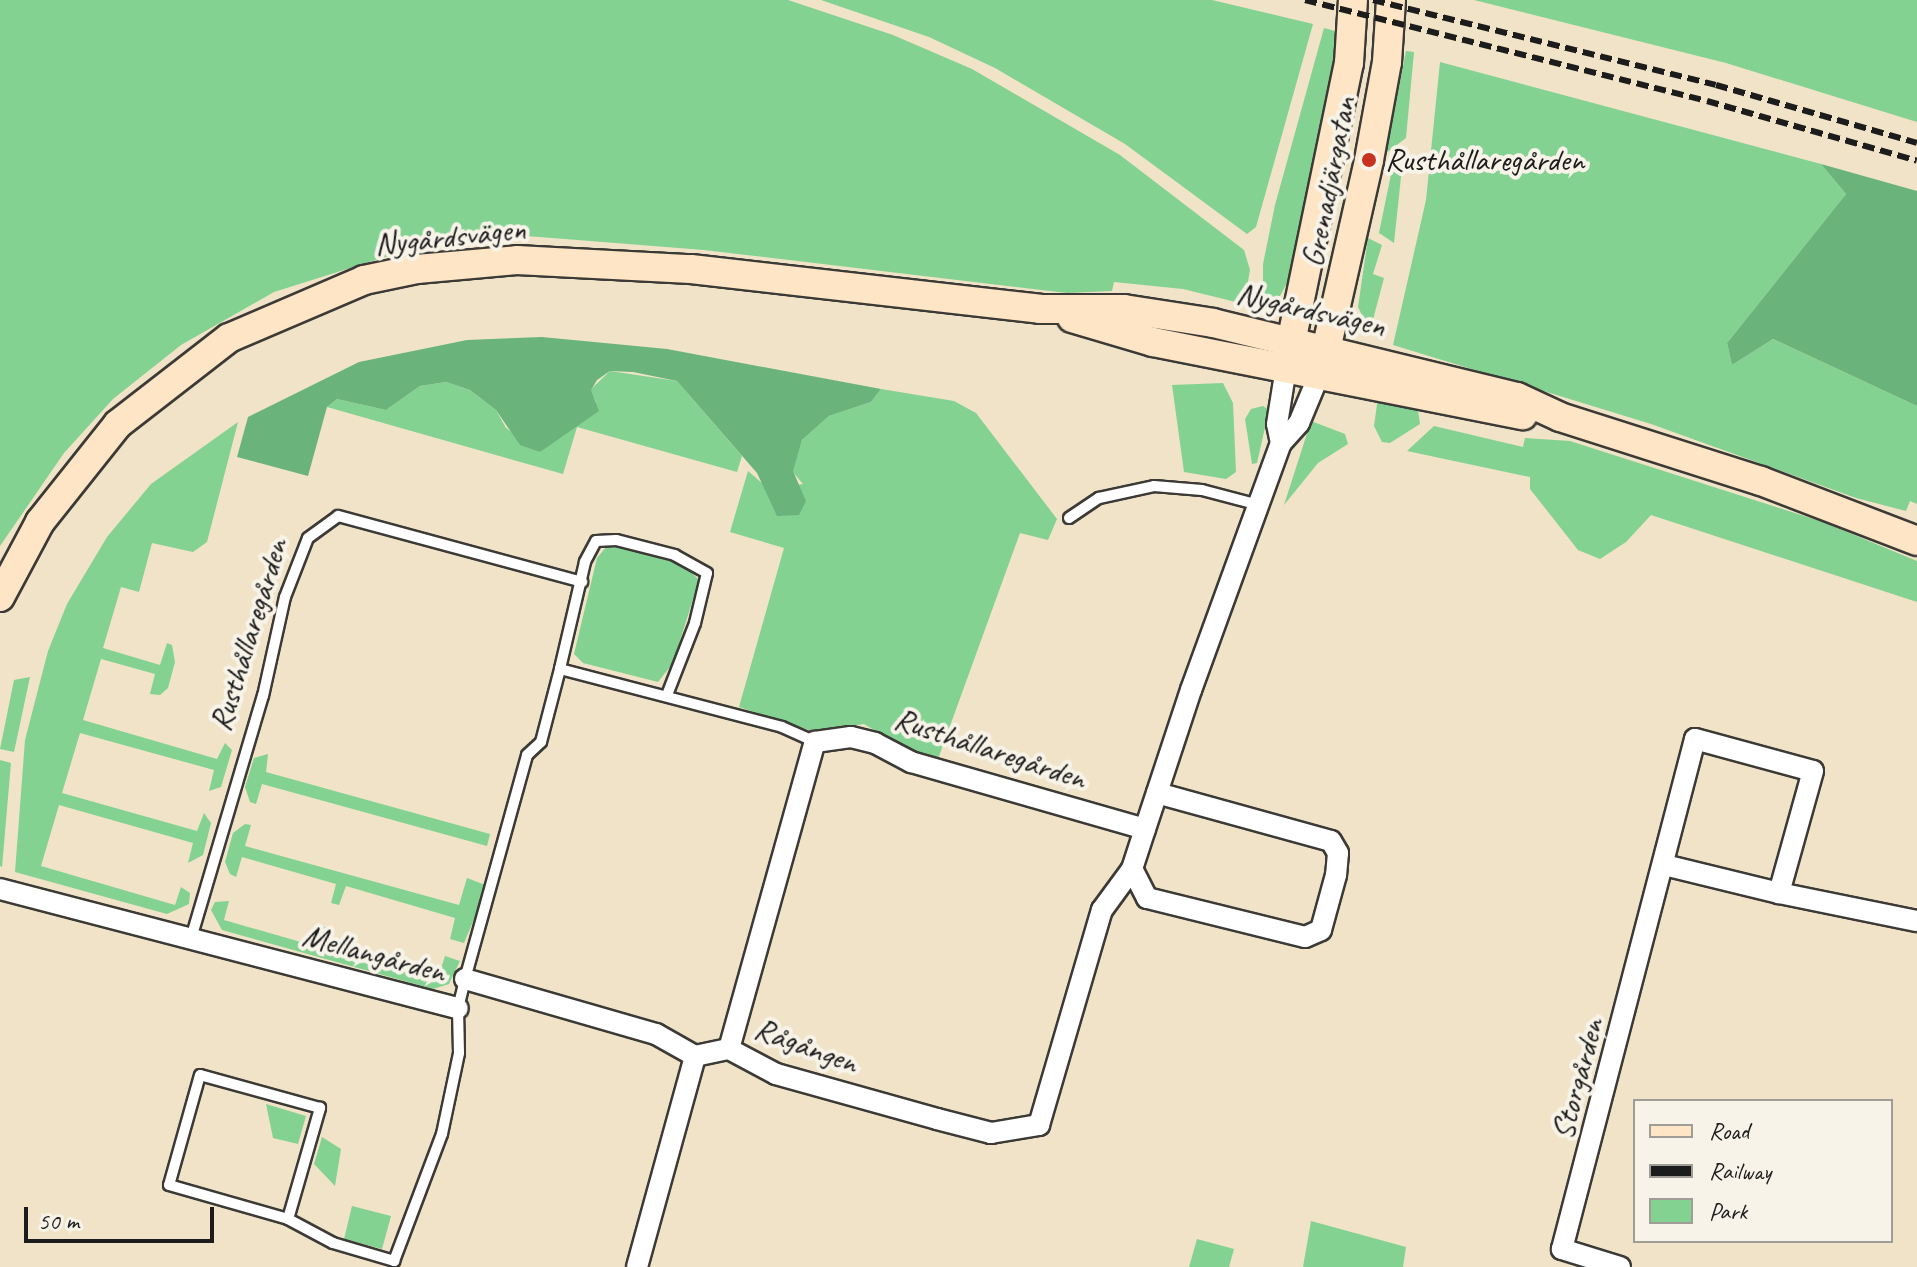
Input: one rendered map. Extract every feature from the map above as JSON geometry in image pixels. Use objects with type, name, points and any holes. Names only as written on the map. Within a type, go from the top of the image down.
[{"type":"street","name":"Grenadjärgatan","points":[[1286,368],[1349,63],[1353,0]]},
{"type":"street","name":"Grenadjärgatan","points":[[1319,375],[1380,104],[1391,0]]},
{"type":"street","name":"Nygårdsvägen","points":[[0,597],[40,522],[118,424],[229,338],[364,280],[466,262],[591,261],[1040,309],[1124,309],[1292,340],[1482,387],[1560,417],[1697,458],[1917,541]]},
{"type":"street","name":"Nygårdsvägen","points":[[1040,309],[1153,342],[1511,414],[1560,417]]},
{"type":"street","points":[[1281,443],[1277,424],[1286,368]]},
{"type":"street","points":[[1157,793],[1331,841],[1338,853],[1336,875],[1321,930],[1305,937],[1147,898],[1132,869],[1157,793],[1281,443],[1299,423],[1319,375]]},
{"type":"street","name":"Rusthållaregården","points":[[815,742],[851,737],[875,743],[911,762],[1145,829]]},
{"type":"street","name":"Storgården","points":[[1620,1267],[1562,1249],[1695,739],[1813,771],[1779,893]]},
{"type":"street","points":[[729,1049],[815,742]]},
{"type":"street","points":[[1664,865],[1779,893],[1917,921]]},
{"type":"street","name":"Rågången","points":[[695,1056],[729,1049],[776,1074],[991,1133],[1039,1125],[1102,910],[1132,869]]},
{"type":"street","name":"Mellangården","points":[[0,889],[192,935],[458,1008]]},
{"type":"street","points":[[465,979],[656,1034],[695,1056],[637,1267]]},
{"type":"lane","points":[[1069,518],[1099,498],[1154,486],[1191,488],[1260,506]]},
{"type":"lane","name":"Rusthållaregården","points":[[192,935],[263,696],[285,597],[299,552],[314,532],[338,516],[582,582]]},
{"type":"lane","points":[[458,1008],[527,755],[541,742],[590,547],[604,539],[675,555],[703,567],[707,580],[695,623],[667,695]]},
{"type":"lane","name":"Rusthållaregården","points":[[560,669],[782,727],[815,742]]},
{"type":"lane","name":"Mellangården","points":[[288,1219],[320,1108],[200,1075],[169,1185],[288,1219],[333,1243],[394,1261],[442,1134],[459,1053],[458,1008]]},
{"type":"green space","points":[[0,0],[788,0],[893,35],[972,69],[1120,155],[1244,250],[1250,270],[1244,304],[1183,289],[1114,282],[1112,291],[1067,293],[704,250],[514,235],[417,247],[274,292],[181,345],[113,399],[64,453],[0,546]]},
{"type":"green space","points":[[821,0],[1212,0],[1313,24],[1256,227],[1247,234],[1125,144],[995,68],[929,37]]},
{"type":"green space","points":[[1474,0],[1917,0],[1917,122],[1726,63]]},
{"type":"green space","points":[[1324,28],[1339,32],[1337,49],[1291,275],[1279,298],[1263,309],[1263,264],[1275,205]]},
{"type":"green space","points":[[1406,51],[1414,52],[1406,138],[1386,153]]},
{"type":"green space","points":[[1440,62],[1821,164],[1846,194],[1727,343],[1732,365],[1773,339],[1917,406],[1917,504],[1910,501],[1906,511],[1856,498],[1651,424],[1393,345],[1426,200]]},
{"type":"green space","points":[[1395,155],[1403,158],[1394,243],[1379,233]]},
{"type":"green space","points":[[1821,164],[1917,191],[1917,406],[1773,339],[1732,365],[1727,343],[1846,194]]},
{"type":"green space","points":[[1368,238],[1382,245],[1373,274],[1384,278],[1370,331],[1358,307]]},
{"type":"green space","points":[[542,337],[667,349],[881,389],[871,402],[829,416],[802,440],[793,471],[806,501],[799,515],[777,516],[757,473],[677,381],[633,372],[610,371],[597,380],[591,390],[599,411],[540,452],[520,445],[496,410],[470,390],[446,382],[420,386],[386,410],[337,399],[327,407],[308,476],[237,457],[248,417],[359,362],[467,340]]},
{"type":"green space","points":[[610,371],[677,381],[742,456],[737,472],[577,427],[563,474],[327,407],[337,399],[386,410],[420,386],[446,382],[470,390],[496,410],[506,428],[540,452],[596,402],[590,390]]},
{"type":"green space","points":[[1223,383],[1233,403],[1236,472],[1226,479],[1184,472],[1172,385]]},
{"type":"green space","points":[[881,389],[954,401],[976,413],[1057,519],[1048,540],[1020,533],[938,759],[906,749],[864,724],[815,732],[739,707],[784,548],[730,532],[748,471],[769,489],[803,484],[792,471],[802,440],[829,416],[871,402]]},
{"type":"green space","points":[[1378,397],[1418,410],[1420,424],[1390,443],[1382,442],[1374,426]]},
{"type":"green space","points":[[1263,406],[1269,410],[1257,463],[1252,464],[1245,419],[1251,409]]},
{"type":"green space","points":[[1311,421],[1345,434],[1348,444],[1318,463],[1284,505]]},
{"type":"green space","points":[[238,422],[207,542],[193,552],[152,543],[139,592],[121,587],[103,648],[160,665],[167,643],[172,645],[175,662],[168,688],[160,695],[150,694],[155,674],[101,659],[83,720],[217,759],[225,743],[232,750],[221,787],[209,791],[214,770],[80,733],[62,793],[197,831],[204,813],[211,823],[203,855],[188,863],[193,843],[59,805],[41,866],[175,905],[181,887],[190,893],[189,904],[167,914],[15,872],[25,740],[48,651],[67,604],[107,537],[151,484]]},
{"type":"green space","points":[[1434,426],[1523,447],[1525,438],[1570,441],[1823,522],[1917,561],[1917,602],[1651,515],[1626,542],[1600,559],[1578,550],[1530,489],[1530,477],[1407,451]]},
{"type":"green space","points":[[614,545],[683,564],[699,580],[673,663],[658,682],[583,663],[574,654],[597,558],[607,546]]},
{"type":"green space","points":[[30,677],[14,752],[0,749],[14,680]]},
{"type":"green space","points":[[268,754],[266,772],[490,834],[487,846],[262,784],[256,804],[250,802],[245,787],[254,758]]},
{"type":"green space","points":[[0,760],[11,763],[2,867],[0,866]]},
{"type":"green space","points":[[245,824],[251,825],[245,846],[459,905],[467,878],[488,886],[464,943],[450,939],[455,918],[346,886],[339,905],[331,903],[336,884],[242,857],[236,877],[230,874],[225,862],[233,833]]},
{"type":"green space","points":[[229,901],[224,920],[318,947],[324,927],[333,930],[328,950],[437,981],[445,956],[460,961],[449,984],[433,989],[222,930],[211,910],[215,902]]},
{"type":"green space","points":[[266,1104],[306,1116],[298,1144],[273,1138]]},
{"type":"green space","points":[[322,1137],[341,1149],[335,1186],[314,1164]]},
{"type":"green space","points":[[352,1206],[391,1216],[382,1249],[344,1239]]},
{"type":"green space","points":[[1311,1221],[1406,1247],[1403,1267],[1303,1267]]},
{"type":"green space","points":[[1197,1239],[1234,1249],[1229,1267],[1189,1267]]},
{"type":"railway","points":[[1305,0],[1707,101],[1917,161]]},
{"type":"railway","points":[[1373,0],[1716,85],[1917,143]]},
{"type":"place","name":"Rusthållaregården","points":[[1369,160]]}]
